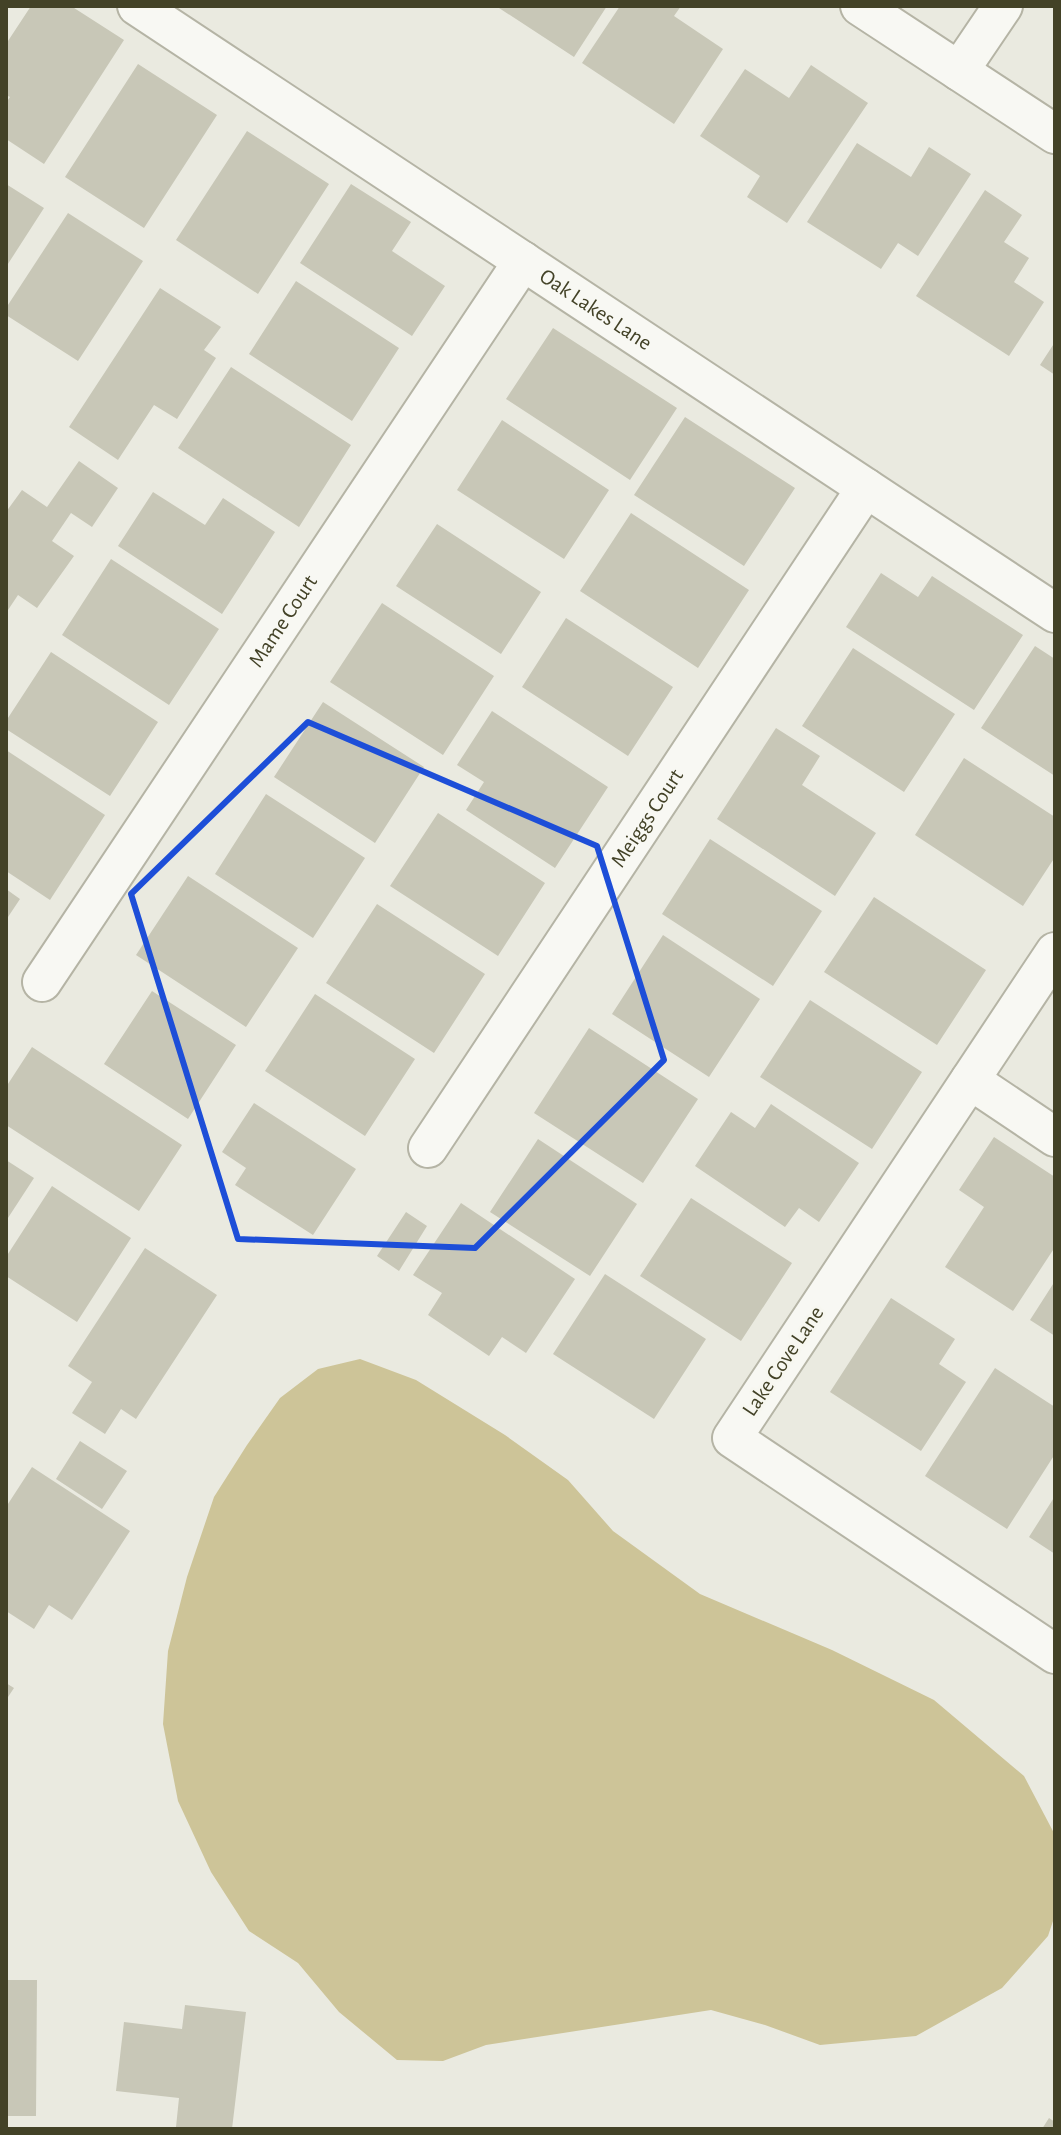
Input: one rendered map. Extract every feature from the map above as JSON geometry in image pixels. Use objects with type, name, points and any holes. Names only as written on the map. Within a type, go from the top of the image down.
[{"type":"street","name":"Oak Lakes Lane","points":[[137,6],[1055,613]]},
{"type":"street","points":[[860,6],[1055,134]]},
{"type":"street","points":[[959,71],[1003,6]]},
{"type":"street","name":"Mame Court","points":[[42,982],[523,261]]},
{"type":"street","name":"Meiggs Court","points":[[428,1148],[866,488]]},
{"type":"street","name":"Lake Cove Lane","points":[[1055,952],[732,1438],[1055,1654]]},
{"type":"street","points":[[970,1080],[1055,1137]]},
{"type":"highlighted area","points":[[308,722],[597,846],[664,1060],[475,1248],[238,1239],[131,894]]},
{"type":"shaded area","points":[[360,1359],[416,1380],[505,1435],[568,1480],[613,1531],[700,1594],[832,1650],[934,1700],[1024,1776],[1055,1835],[1055,1915],[1048,1936],[1002,1988],[916,2036],[820,2045],[711,2010],[486,2045],[443,2061],[397,2060],[339,2012],[298,1963],[249,1931],[211,1872],[178,1801],[163,1724],[168,1651],[187,1577],[214,1497],[247,1445],[280,1398],[318,1369]]},
{"type":"building","points":[[31,6],[71,6],[124,40],[44,164],[6,139],[6,103],[10,97],[6,95],[6,44]]},
{"type":"building","points":[[496,6],[607,6],[574,57]]},
{"type":"building","points":[[620,6],[681,6],[674,16],[723,49],[674,124],[582,63]]},
{"type":"building","points":[[138,64],[217,115],[144,228],[65,177]]},
{"type":"building","points":[[811,65],[868,103],[787,223],[747,197],[760,176],[700,136],[745,69],[789,98]]},
{"type":"building","points":[[247,131],[329,184],[258,294],[176,240]]},
{"type":"building","points":[[857,143],[911,177],[929,147],[971,174],[918,256],[898,243],[881,269],[807,222]]},
{"type":"building","points":[[6,184],[44,208],[6,267]]},
{"type":"building","points":[[351,184],[411,222],[392,251],[445,286],[412,336],[300,263]]},
{"type":"building","points":[[985,190],[1022,215],[1004,242],[1029,258],[1014,282],[1044,302],[1009,356],[916,296]]},
{"type":"building","points":[[68,213],[143,261],[78,361],[6,315],[6,308]]},
{"type":"building","points":[[296,281],[399,348],[352,421],[249,354]]},
{"type":"building","points":[[160,288],[221,327],[204,350],[216,358],[177,419],[154,405],[118,460],[69,427]]},
{"type":"building","points":[[553,328],[677,408],[630,480],[506,399]]},
{"type":"building","points":[[1055,342],[1055,375],[1040,365]]},
{"type":"building","points":[[231,367],[351,445],[299,527],[178,448]]},
{"type":"building","points":[[685,417],[795,488],[744,566],[634,495]]},
{"type":"building","points":[[502,420],[609,490],[564,559],[457,490]]},
{"type":"building","points":[[79,461],[118,488],[92,527],[71,513],[52,541],[74,556],[37,608],[18,595],[6,613],[6,512],[22,490],[47,507]]},
{"type":"building","points":[[153,492],[205,525],[223,498],[275,532],[222,614],[118,546]]},
{"type":"building","points":[[631,513],[749,590],[698,668],[580,591]]},
{"type":"building","points":[[437,524],[541,592],[501,654],[396,586]]},
{"type":"building","points":[[111,559],[219,629],[169,705],[62,635]]},
{"type":"building","points":[[881,573],[918,597],[932,576],[1023,635],[974,710],[846,627]]},
{"type":"building","points":[[382,603],[494,676],[443,755],[330,682]]},
{"type":"building","points":[[566,618],[673,687],[628,756],[522,687]]},
{"type":"building","points":[[1035,646],[1055,659],[1055,776],[981,728]]},
{"type":"building","points":[[853,648],[955,714],[904,792],[802,726]]},
{"type":"building","points":[[51,652],[158,722],[110,796],[6,729],[6,721]]},
{"type":"building","points":[[323,702],[424,767],[375,843],[274,777]]},
{"type":"building","points":[[492,711],[608,787],[555,868],[466,810],[484,782],[457,765]]},
{"type":"building","points":[[776,728],[820,756],[802,785],[876,833],[835,896],[717,819]]},
{"type":"building","points":[[6,750],[105,815],[50,900],[6,871]]},
{"type":"building","points":[[964,758],[1055,817],[1055,857],[1023,906],[915,835]]},
{"type":"building","points":[[266,794],[365,858],[313,938],[215,874]]},
{"type":"building","points":[[438,813],[545,883],[498,956],[390,886]]},
{"type":"building","points":[[710,839],[822,911],[773,986],[662,914]]},
{"type":"building","points":[[188,876],[298,948],[246,1027],[136,955]]},
{"type":"building","points":[[6,889],[20,899],[6,920]]},
{"type":"building","points":[[874,897],[986,970],[937,1045],[824,972]]},
{"type":"building","points":[[377,904],[485,974],[434,1053],[326,983]]},
{"type":"building","points":[[663,935],[760,999],[709,1077],[612,1014]]},
{"type":"building","points":[[152,991],[236,1045],[188,1119],[104,1064]]},
{"type":"building","points":[[315,994],[415,1059],[365,1136],[265,1071]]},
{"type":"building","points":[[810,1000],[922,1072],[872,1149],[760,1077]]},
{"type":"building","points":[[589,1028],[698,1099],[643,1183],[534,1113]]},
{"type":"building","points":[[32,1047],[182,1145],[139,1211],[6,1125],[6,1087]]},
{"type":"building","points":[[254,1103],[356,1169],[313,1235],[235,1185],[246,1168],[222,1152]]},
{"type":"building","points":[[771,1104],[859,1163],[819,1222],[799,1208],[785,1227],[695,1166],[731,1112],[755,1128]]},
{"type":"building","points":[[994,1137],[1055,1177],[1055,1247],[1013,1311],[945,1267],[984,1207],[959,1190]]},
{"type":"building","points":[[538,1139],[637,1204],[590,1276],[490,1212]]},
{"type":"building","points":[[6,1160],[34,1178],[6,1221]]},
{"type":"building","points":[[52,1186],[131,1238],[77,1322],[6,1276],[6,1257]]},
{"type":"building","points":[[691,1198],[792,1263],[741,1341],[640,1276]]},
{"type":"building","points":[[461,1203],[575,1279],[526,1353],[502,1337],[489,1356],[428,1315],[442,1293],[413,1275]]},
{"type":"building","points":[[406,1212],[427,1226],[399,1271],[377,1256]]},
{"type":"building","points":[[145,1248],[217,1295],[136,1419],[121,1409],[105,1434],[72,1413],[92,1382],[68,1366]]},
{"type":"building","points":[[605,1274],[706,1339],[654,1419],[553,1354]]},
{"type":"building","points":[[1055,1281],[1055,1336],[1030,1320]]},
{"type":"building","points":[[891,1298],[955,1339],[939,1364],[966,1382],[921,1451],[830,1392]]},
{"type":"building","points":[[995,1368],[1055,1407],[1055,1454],[1007,1529],[925,1476]]},
{"type":"building","points":[[80,1441],[127,1471],[102,1509],[56,1479]]},
{"type":"building","points":[[32,1467],[130,1531],[72,1620],[49,1605],[34,1629],[6,1611],[6,1507]]},
{"type":"building","points":[[1055,1496],[1055,1554],[1029,1537]]},
{"type":"building","points":[[6,1683],[14,1688],[6,1700]]},
{"type":"building","points":[[6,1980],[37,1980],[36,2116],[6,2116]]},
{"type":"building","points":[[185,2005],[246,2012],[232,2129],[176,2127],[179,2098],[116,2091],[124,2022],[182,2029]]},
{"type":"building","points":[[1049,2118],[1055,2122],[1055,2129],[1042,2129]]}]
